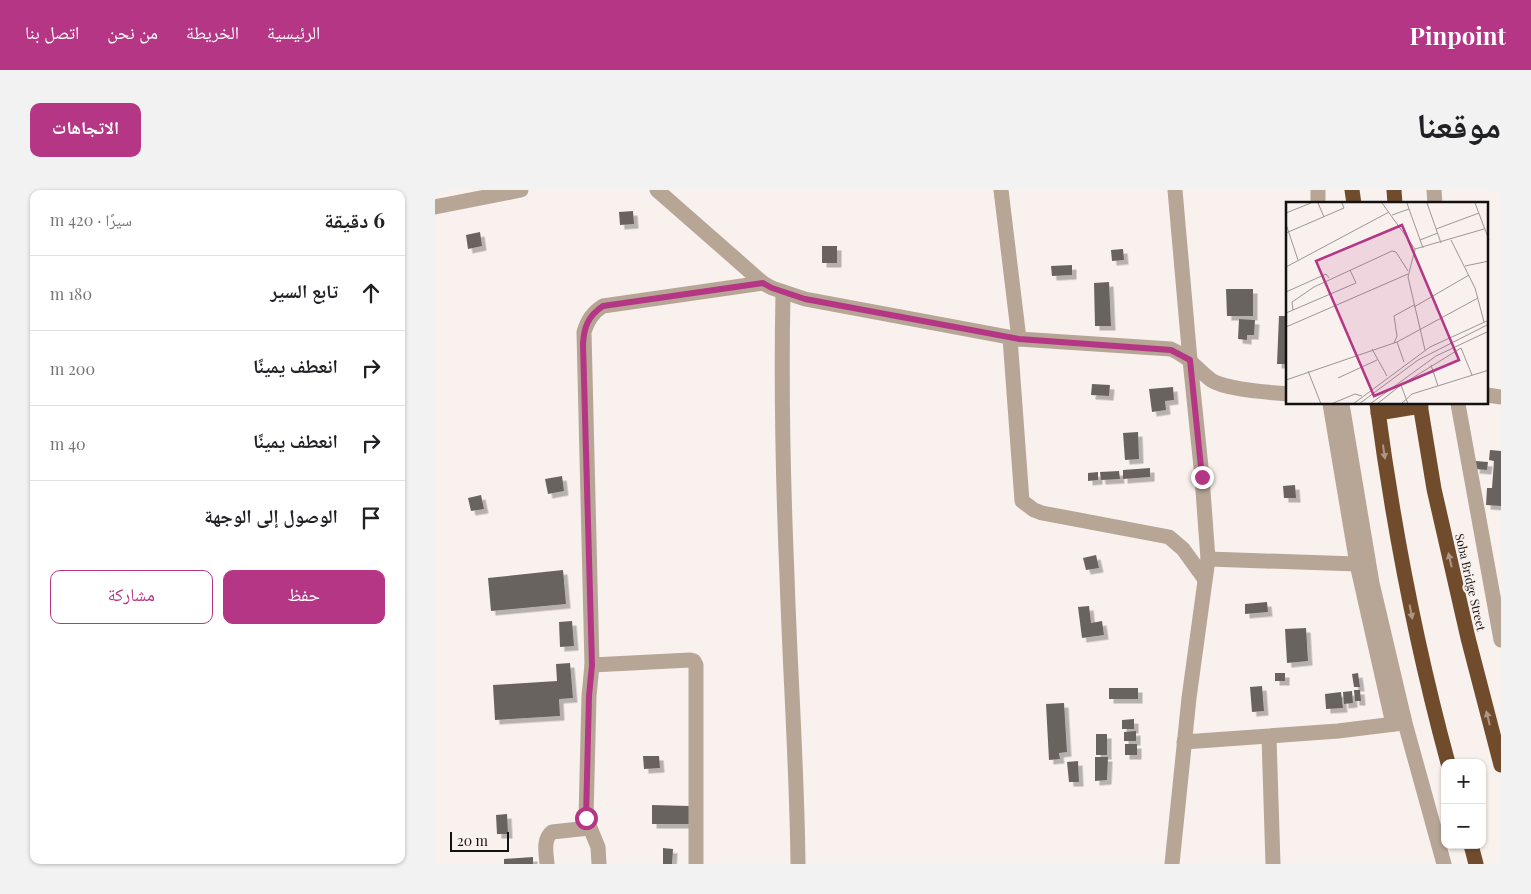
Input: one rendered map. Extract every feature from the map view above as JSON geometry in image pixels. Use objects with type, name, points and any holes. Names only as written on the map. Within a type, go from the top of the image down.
[{"type":"highway","points":[[1421,405],[1378,408],[1394,519],[1411,613],[1447,759]]},
{"type":"highway","name":"Soba Bridge Street","points":[[1421,405],[1436,498],[1468,638],[1501,765]]},
{"type":"highway","points":[[1472,849],[1476,864]]},
{"type":"street","points":[[435,207],[521,190]]},
{"type":"street","points":[[657,190],[763,283],[783,292],[805,299],[1015,339],[1171,350],[1190,360],[1212,380],[1224,386],[1286,394]]},
{"type":"street","points":[[1001,190],[1015,339],[1022,501],[1033,510],[1042,513],[1169,537],[1189,556],[1204,578]]},
{"type":"street","points":[[1172,864],[1184,742],[1207,559],[1203,487],[1175,190]]},
{"type":"street","points":[[599,864],[598,847],[589,828],[586,813],[589,696],[592,665],[583,332],[593,313],[603,306],[763,283]]},
{"type":"street","points":[[783,292],[782,364],[786,548],[798,864]]},
{"type":"street","points":[[1330,405],[1357,564],[1399,723],[1444,864]]},
{"type":"street","points":[[1342,405],[1372,583],[1399,723]]},
{"type":"street","points":[[1458,405],[1501,640]]},
{"type":"street","points":[[1207,559],[1357,564]]},
{"type":"street","points":[[592,665],[690,660],[696,665],[696,864]]},
{"type":"street","points":[[1184,742],[1338,731],[1399,723]]},
{"type":"street","points":[[1269,736],[1273,864]]},
{"type":"street","points":[[547,864],[546,838],[549,834],[552,832],[589,828]]},
{"type":"building","points":[[633,211],[634,224],[620,225],[619,212]]},
{"type":"building","points":[[480,232],[482,246],[468,249],[466,235]]},
{"type":"building","points":[[822,246],[837,246],[837,263],[822,263]]},
{"type":"building","points":[[1123,249],[1124,260],[1112,261],[1111,250]]},
{"type":"building","points":[[1072,265],[1072,275],[1052,276],[1051,266]]},
{"type":"building","points":[[1109,282],[1111,326],[1095,326],[1094,283]]},
{"type":"building","points":[[1226,289],[1253,289],[1253,316],[1227,316]]},
{"type":"building","points":[[1279,316],[1286,316],[1286,364],[1277,364]]},
{"type":"building","points":[[1239,319],[1255,320],[1254,335],[1247,335],[1247,340],[1238,339]]},
{"type":"building","points":[[1092,384],[1110,385],[1109,396],[1091,395]]},
{"type":"building","points":[[1173,387],[1174,400],[1165,401],[1166,410],[1152,412],[1149,389]]},
{"type":"building","points":[[1138,432],[1139,459],[1125,460],[1123,433]]},
{"type":"building","points":[[1490,450],[1501,451],[1501,506],[1486,505],[1487,488],[1492,488],[1494,461],[1489,460]]},
{"type":"building","points":[[1476,461],[1488,462],[1487,470],[1475,469]]},
{"type":"building","points":[[1150,468],[1150,477],[1123,479],[1123,470]]},
{"type":"building","points":[[1119,471],[1120,479],[1101,480],[1100,472]]},
{"type":"building","points":[[1098,472],[1098,480],[1088,481],[1088,473]]},
{"type":"building","points":[[562,476],[564,491],[548,494],[545,479]]},
{"type":"building","points":[[1295,485],[1296,498],[1284,498],[1283,486]]},
{"type":"building","points":[[481,495],[484,509],[471,511],[468,498]]},
{"type":"building","points":[[1096,555],[1099,568],[1086,570],[1083,558]]},
{"type":"building","points":[[563,570],[566,604],[491,611],[488,578]]},
{"type":"building","points":[[1267,602],[1268,612],[1245,614],[1245,604]]},
{"type":"building","points":[[1089,606],[1091,623],[1102,621],[1104,635],[1082,638],[1078,607]]},
{"type":"building","points":[[572,621],[574,646],[560,647],[559,622]]},
{"type":"building","points":[[1306,628],[1308,661],[1287,663],[1285,629]]},
{"type":"building","points":[[570,663],[573,698],[559,699],[560,716],[495,720],[493,685],[557,681],[556,664]]},
{"type":"building","points":[[1275,673],[1285,673],[1285,681],[1275,681]]},
{"type":"building","points":[[1358,673],[1360,687],[1354,687],[1352,674]]},
{"type":"building","points":[[1262,686],[1264,711],[1252,712],[1250,687]]},
{"type":"building","points":[[1109,688],[1138,688],[1138,699],[1109,699]]},
{"type":"building","points":[[1354,690],[1360,690],[1361,701],[1355,701]]},
{"type":"building","points":[[1352,691],[1353,703],[1344,704],[1343,692]]},
{"type":"building","points":[[1341,692],[1343,708],[1326,709],[1325,694]]},
{"type":"building","points":[[1064,703],[1067,752],[1059,753],[1060,759],[1049,760],[1046,704]]},
{"type":"building","points":[[1134,719],[1134,729],[1122,729],[1122,720]]},
{"type":"building","points":[[1136,731],[1136,741],[1124,741],[1124,732]]},
{"type":"building","points":[[1096,734],[1107,734],[1107,755],[1096,755]]},
{"type":"building","points":[[1125,744],[1137,744],[1137,755],[1125,755]]},
{"type":"building","points":[[643,756],[659,756],[660,768],[644,769]]},
{"type":"building","points":[[1095,757],[1108,757],[1107,780],[1095,781]]},
{"type":"building","points":[[1078,761],[1079,782],[1069,782],[1067,762]]},
{"type":"building","points":[[652,805],[689,806],[689,824],[652,824]]},
{"type":"building","points":[[507,814],[508,834],[497,834],[496,815]]},
{"type":"building","points":[[663,848],[673,849],[672,864],[663,864]]},
{"type":"building","points":[[533,857],[533,864],[504,864],[504,859]]},
{"type":"route","points":[[586,818],[589,696],[592,665],[583,332],[593,313],[603,306],[763,283],[805,299],[1019,339],[1171,350],[1190,360],[1202,477]]}]
